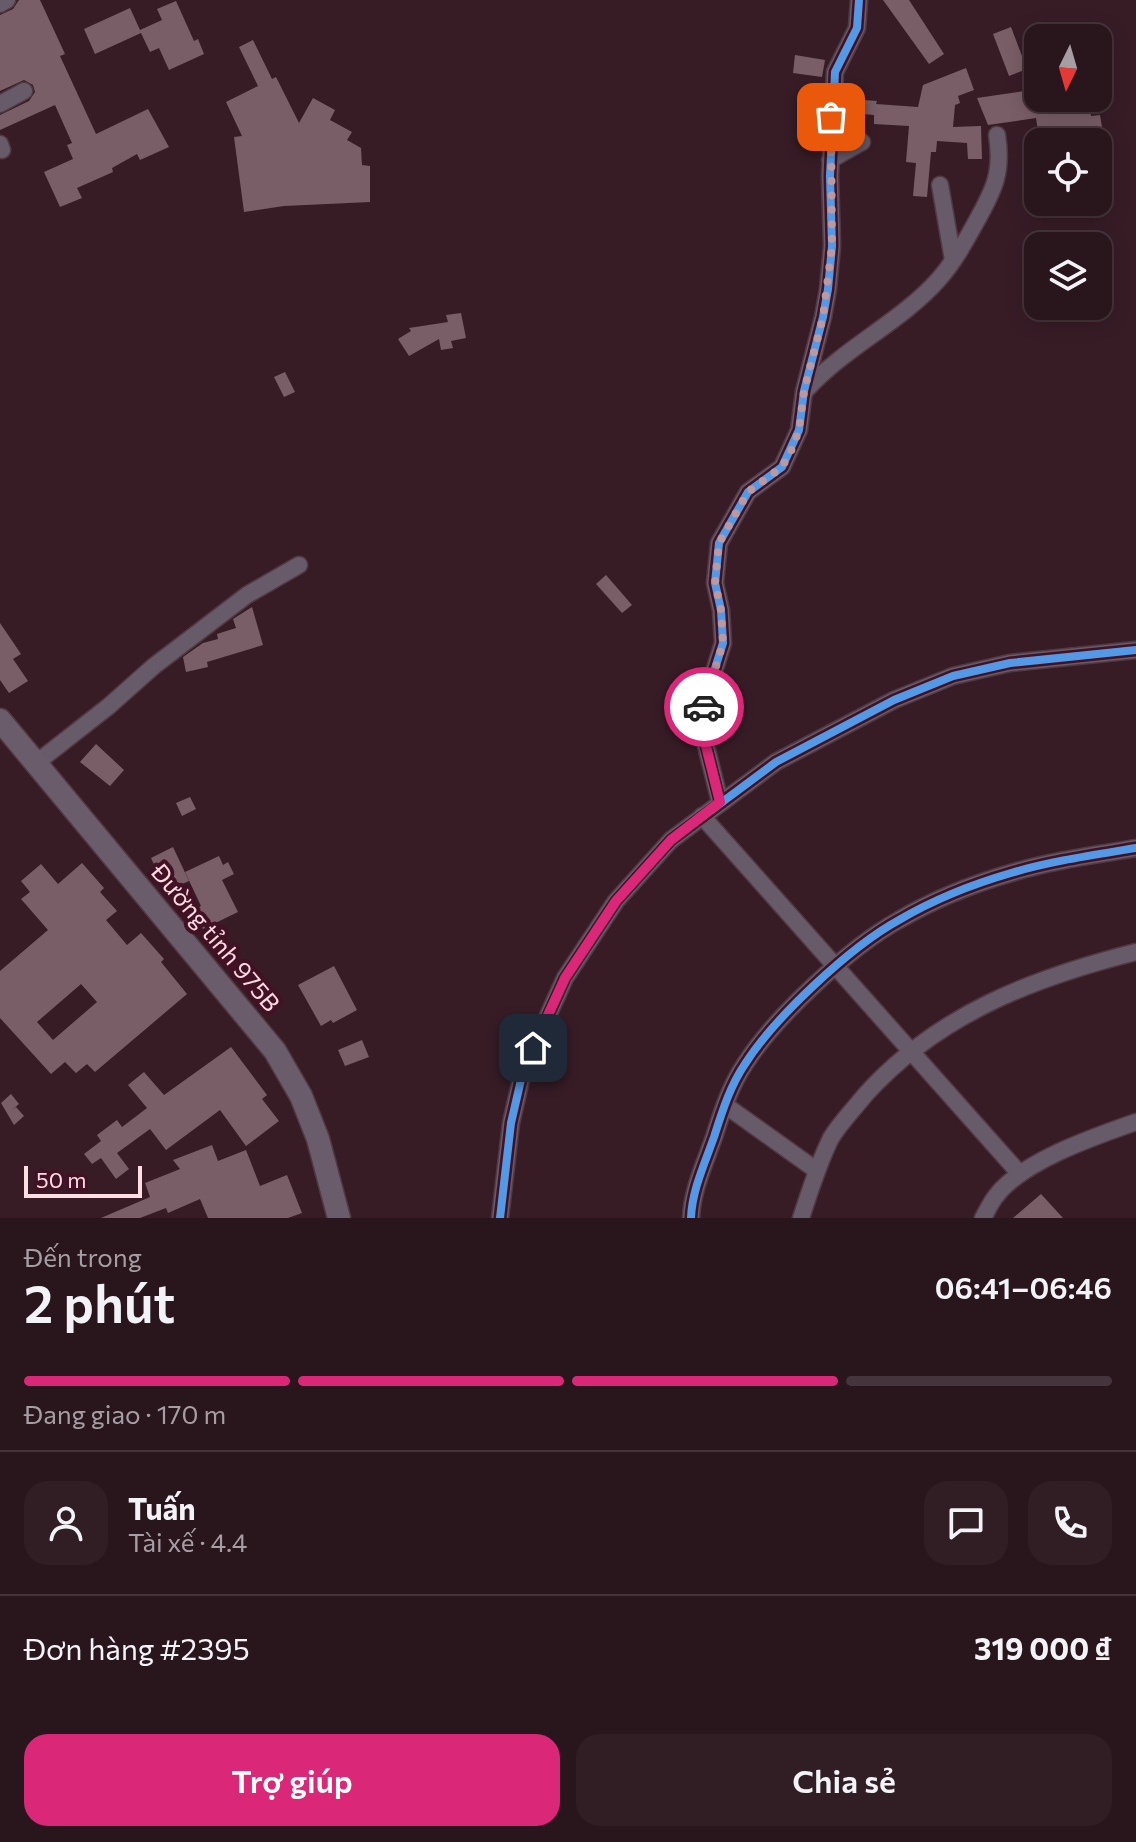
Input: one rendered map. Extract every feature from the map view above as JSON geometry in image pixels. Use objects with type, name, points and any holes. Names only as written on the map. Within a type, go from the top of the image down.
[{"type":"main road","name":"Đường tỉnh 975B","points":[[0,720],[275,1051],[301,1096],[318,1139],[339,1218]]},
{"type":"street","points":[[0,4],[7,0]]},
{"type":"street","points":[[720,802],[702,718],[723,643],[715,583],[719,543],[748,492],[782,467],[799,430],[804,391],[828,289],[832,246],[830,160],[835,72],[857,28],[859,0]]},
{"type":"street","points":[[0,104],[24,91]]},
{"type":"street","points":[[804,391],[838,359],[923,295],[953,260],[995,184],[1001,164],[997,135]]},
{"type":"street","points":[[830,160],[862,142]]},
{"type":"street","points":[[940,185],[953,260]]},
{"type":"street","points":[[35,764],[154,666],[247,595],[299,565]]},
{"type":"street","points":[[500,1218],[511,1123],[523,1071],[565,978],[616,901],[671,840],[776,762],[894,700],[953,676],[1010,663],[1136,650]]},
{"type":"street","points":[[702,816],[1020,1174]]},
{"type":"street","points":[[691,1218],[691,1205],[725,1105],[744,1065],[773,1027],[837,965],[898,920],[958,893],[1011,873],[1136,848]]},
{"type":"street","points":[[801,1218],[816,1170],[833,1135],[881,1078],[912,1051],[974,1008],[1030,983],[1136,952]]},
{"type":"street","points":[[725,1105],[816,1170]]},
{"type":"street","points":[[983,1218],[997,1194],[1020,1174],[1083,1140],[1136,1122]]},
{"type":"building","points":[[19,0],[40,0],[65,54],[60,56],[96,134],[148,109],[169,147],[140,160],[137,154],[112,168],[113,172],[77,188],[82,198],[60,207],[44,172],[73,159],[67,145],[72,143],[55,105],[0,130],[0,115],[29,101],[35,92],[33,85],[24,80],[0,91],[0,15],[13,9]]},
{"type":"building","points":[[883,0],[909,0],[944,54],[929,64]]},
{"type":"building","points":[[176,1],[194,41],[198,39],[204,54],[169,70],[159,48],[150,52],[141,33],[95,54],[84,29],[130,8],[140,30],[162,20],[157,9]]},
{"type":"building","points":[[1011,27],[1024,61],[1024,70],[1009,76],[993,34]]},
{"type":"building","points":[[253,40],[299,123],[313,98],[335,110],[330,120],[352,132],[347,140],[361,148],[362,165],[370,166],[370,202],[284,206],[244,212],[234,137],[242,136],[226,102],[258,86],[239,47]]},
{"type":"building","points":[[795,55],[825,60],[822,77],[793,73]]},
{"type":"building","points":[[966,68],[974,90],[958,96],[960,103],[955,105],[953,127],[981,126],[982,159],[968,159],[967,143],[937,141],[936,152],[931,152],[927,197],[913,196],[916,163],[906,162],[909,126],[874,124],[874,115],[863,114],[864,100],[877,101],[876,104],[918,107],[923,85]]},
{"type":"building","points":[[1024,91],[1024,112],[1091,112],[1091,116],[1100,115],[1102,127],[1038,128],[1036,118],[988,125],[977,98]]},
{"type":"building","points":[[461,313],[466,338],[451,341],[453,348],[441,350],[439,339],[409,356],[398,339],[411,331],[409,328],[448,322],[446,315]]},
{"type":"building","points":[[285,372],[295,392],[284,397],[274,377]]},
{"type":"building","points":[[606,575],[632,605],[622,613],[596,584]]},
{"type":"building","points":[[252,607],[263,645],[207,662],[208,667],[186,672],[183,657],[203,643],[218,639],[217,634],[236,628],[233,619]]},
{"type":"building","points":[[0,623],[21,654],[13,659],[28,681],[9,693],[0,680]]},
{"type":"building","points":[[96,744],[124,770],[110,786],[80,762]]},
{"type":"building","points":[[190,797],[196,809],[182,816],[176,803]]},
{"type":"building","points":[[173,847],[189,881],[171,889],[165,875],[160,877],[151,858]]},
{"type":"building","points":[[219,856],[223,865],[228,862],[234,874],[222,880],[238,912],[203,929],[194,910],[201,906],[185,872]]},
{"type":"building","points":[[82,863],[104,888],[100,892],[117,911],[106,920],[127,945],[141,933],[164,959],[161,962],[187,994],[95,1072],[87,1064],[76,1073],[65,1062],[51,1074],[0,1018],[0,971],[48,930],[21,899],[30,892],[21,881],[41,864],[58,884]],"holes":[[[81,984],[97,1002],[53,1040],[37,1022]]]},
{"type":"building","points":[[334,966],[357,1010],[321,1026],[298,985]]},
{"type":"building","points":[[362,1040],[369,1057],[345,1066],[338,1050]]},
{"type":"building","points":[[231,1047],[267,1095],[262,1099],[279,1121],[246,1146],[220,1110],[166,1150],[150,1129],[117,1153],[129,1169],[116,1179],[101,1158],[92,1164],[84,1154],[101,1141],[97,1135],[117,1120],[122,1127],[147,1108],[128,1085],[144,1072],[164,1095]]},
{"type":"building","points":[[11,1094],[19,1104],[12,1110],[16,1107],[24,1116],[14,1125],[1,1103]]},
{"type":"building","points":[[212,1145],[218,1161],[246,1150],[260,1186],[287,1175],[302,1213],[288,1218],[208,1218],[200,1199],[168,1213],[166,1208],[140,1218],[101,1218],[150,1197],[145,1183],[180,1169],[173,1160]]},
{"type":"building","points":[[1041,1194],[1063,1218],[1013,1218]]},
{"type":"cycle path","points":[[720,802],[702,718],[723,643],[715,583],[719,543],[748,492],[782,467],[799,430],[804,391],[828,289],[832,246],[830,176],[835,72],[857,28],[859,0]]},
{"type":"cycle path","points":[[500,1218],[511,1123],[523,1071],[565,978],[616,901],[671,840],[776,762],[894,700],[953,676],[1010,663],[1136,650]]},
{"type":"cycle path","points":[[691,1218],[700,1177],[727,1099],[740,1072],[775,1025],[815,984],[858,947],[899,920],[968,887],[1042,865],[1136,848]]},
{"type":"way so far","points":[[704,707],[723,643],[723,624],[715,583],[719,543],[748,492],[782,467],[799,430],[804,391],[828,289],[832,246],[831,117]]},
{"type":"route","points":[[533,1048],[565,978],[616,901],[671,840],[720,802],[704,738],[704,707]]}]
